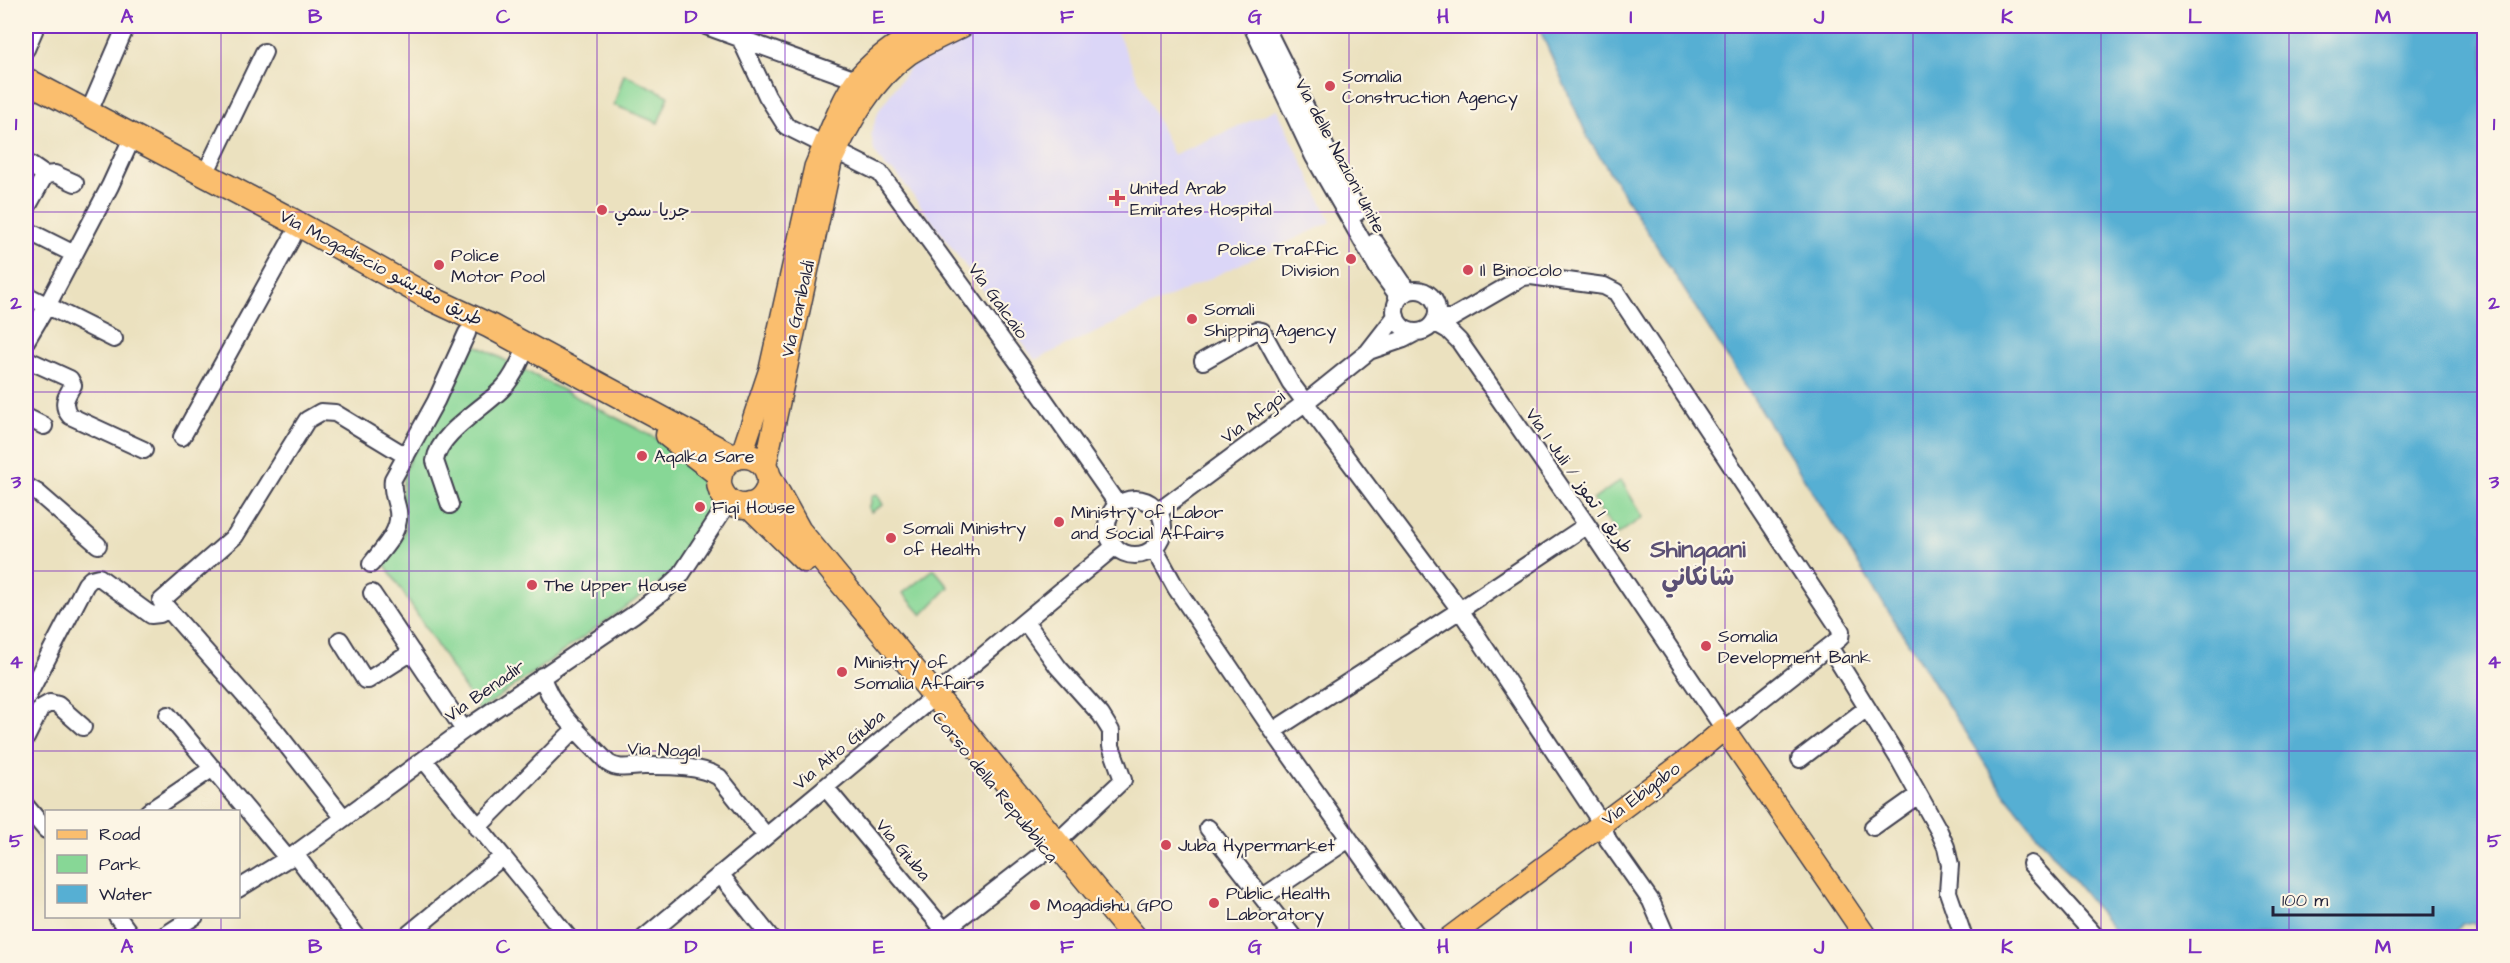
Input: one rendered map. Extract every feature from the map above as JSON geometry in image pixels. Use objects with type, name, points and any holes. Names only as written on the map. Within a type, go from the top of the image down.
[{"type":"highway","name":"Via Mogadiscio طريق مقديشو","points":[[26,80],[88,114],[130,142],[321,246],[467,333],[524,352]]},
{"type":"highway","name":"Via Mogadiscio طريق مقديشو","points":[[26,93],[204,176],[292,238],[321,246],[490,326],[524,352],[667,434],[732,463]]},
{"type":"highway","points":[[767,471],[769,483],[763,497],[739,503],[721,489],[732,463],[755,458],[767,471],[799,531],[930,699],[1051,846],[1135,938]]},
{"type":"highway","name":"Corso della Repubblica","points":[[739,503],[797,551],[930,699]]},
{"type":"highway","name":"Corso della Repubblica","points":[[1051,846],[1119,938]]},
{"type":"main road","points":[[830,149],[856,80],[890,47],[923,34],[963,26]]},
{"type":"main road","points":[[830,149],[876,84],[908,55],[923,34]]},
{"type":"main road","name":"Via Garibaldi","points":[[732,463],[770,369],[815,167],[830,149]]},
{"type":"main road","name":"Via Garibaldi","points":[[767,471],[831,162],[830,149]]},
{"type":"main road","points":[[1724,729],[1867,938]]},
{"type":"main road","name":"Via Ebigabo","points":[[1449,938],[1602,824],[1724,729]]},
{"type":"street","points":[[26,49],[36,26]]},
{"type":"street","points":[[88,114],[126,26]]},
{"type":"street","points":[[706,26],[856,80]]},
{"type":"street","name":"Via delle Nazioni Unite","points":[[1252,26],[1314,158],[1379,270],[1401,302]]},
{"type":"street","name":"Via delle Nazioni Unite","points":[[1265,26],[1358,211],[1385,258],[1401,302]]},
{"type":"street","name":"Via Galcaio","points":[[741,38],[767,96],[786,126],[880,173],[1020,365],[1118,505]]},
{"type":"street","points":[[204,176],[264,52]]},
{"type":"street","points":[[26,341],[116,175],[130,142]]},
{"type":"street","points":[[26,162],[45,175],[55,174],[75,183]]},
{"type":"street","points":[[26,209],[45,175]]},
{"type":"street","points":[[26,230],[74,254]]},
{"type":"street","points":[[182,437],[292,238]]},
{"type":"street","points":[[1368,352],[1404,339],[1429,327],[1435,320],[1452,318],[1523,277],[1532,276],[1604,286],[1616,292],[1841,631],[1840,638],[1830,648],[1900,760],[1946,847],[1950,865],[1948,892],[1964,938]]},
{"type":"street","points":[[1368,352],[1401,302],[1422,291],[1434,300],[1435,320]]},
{"type":"street","points":[[26,295],[114,339]]},
{"type":"street","points":[[1401,302],[1404,327],[1418,332]]},
{"type":"street","name":"Via 1 Juli / طريق 1 تموز","points":[[1435,320],[1459,341],[1587,525],[1724,729]]},
{"type":"street","points":[[1203,361],[1257,330],[1262,331],[1290,382],[1460,610],[1602,824],[1608,840],[1651,901],[1667,938]]},
{"type":"street","points":[[371,564],[398,527],[392,488],[393,479],[436,401],[467,333]]},
{"type":"street","points":[[450,505],[435,461],[436,453],[464,421],[507,384],[524,352]]},
{"type":"street","name":"Via Afgoi","points":[[1158,511],[1306,402],[1368,352]]},
{"type":"street","points":[[26,359],[70,379],[73,385],[65,403],[66,411],[70,416],[144,450]]},
{"type":"street","points":[[343,817],[274,729],[161,601],[235,536],[307,420],[321,412],[335,413],[406,456]]},
{"type":"street","points":[[26,417],[44,426]]},
{"type":"street","points":[[26,486],[38,493],[98,545]]},
{"type":"street","points":[[1126,500],[1143,500],[1158,511],[1163,527],[1162,536],[1154,548],[1134,555],[1115,546],[1107,528],[1112,511],[1118,505],[1126,500]]},
{"type":"street","name":"Via Benadir","points":[[240,888],[291,856],[464,730],[633,615],[672,584],[739,503]]},
{"type":"street","points":[[1273,731],[1587,525]]},
{"type":"street","name":"Via Alto Giuba","points":[[644,938],[1115,546]]},
{"type":"street","points":[[1154,548],[1176,588],[1273,731],[1419,938]]},
{"type":"street","points":[[26,699],[86,584],[92,579],[99,578],[151,615],[160,615],[168,609]]},
{"type":"street","points":[[372,593],[464,730]]},
{"type":"street","points":[[943,935],[1051,846],[1123,780],[1111,746],[1111,731],[1101,715],[1058,667],[1025,621]]},
{"type":"street","points":[[340,640],[364,680],[368,680],[412,652]]},
{"type":"street","name":"Via Ebigabo","points":[[1724,729],[1830,648]]},
{"type":"street","name":"Via Nogal","points":[[542,676],[545,688],[576,728],[608,763],[615,768],[644,766],[697,768],[709,771],[718,777],[766,836]]},
{"type":"street","points":[[26,738],[41,708],[50,702],[58,705],[83,728]]},
{"type":"street","points":[[1800,759],[1867,708]]},
{"type":"street","points":[[168,716],[291,856],[358,938]]},
{"type":"street","points":[[477,828],[576,728]]},
{"type":"street","points":[[424,760],[477,828],[569,938]]},
{"type":"street","points":[[151,810],[213,768]]},
{"type":"street","name":"Via Giuba","points":[[825,787],[943,935]]},
{"type":"street","points":[[1873,828],[1918,795]]},
{"type":"street","points":[[26,806],[45,829]]},
{"type":"street","points":[[1208,828],[1294,938]]},
{"type":"street","points":[[1263,897],[1349,839]]},
{"type":"street","points":[[404,938],[502,857]]},
{"type":"street","points":[[2031,864],[2097,938]]},
{"type":"street","points":[[720,874],[771,938]]},
{"type":"street","points":[[118,918],[133,938]]},
{"type":"street","points":[[161,938],[192,918]]},
{"type":"shaded area","name":"United Arab Emirates Hospital","points":[[996,26],[1114,26],[1173,155],[1277,109],[1331,222],[1035,360],[897,174],[885,167],[874,151],[871,133],[879,110],[913,63]]},
{"type":"green space","points":[[624,74],[669,96],[658,123],[614,105]]},
{"type":"green space","points":[[470,342],[661,441],[713,483],[721,500],[684,561],[668,577],[479,711],[384,563],[398,547],[405,530],[402,496],[404,474],[410,458],[444,405]]},
{"type":"green space","points":[[1621,480],[1643,517],[1617,535],[1593,500]]},
{"type":"green space","points":[[877,494],[883,505],[871,512],[868,508],[871,497]]},
{"type":"green space","points":[[934,569],[949,587],[922,615],[903,593]]},
{"type":"water","points":[[1538,26],[2484,26],[2484,935],[2473,922],[2462,924],[2449,938],[2119,937],[2001,789],[1588,138]]},
{"type":"place","name":"Somalia Construction Agency","points":[[1330,86]]},
{"type":"place","name":"United Arab Emirates Hospital","points":[[1117,198]]},
{"type":"place","name":"جريا سمي","points":[[602,210]]},
{"type":"place","name":"Police Traffic Division","points":[[1351,259]]},
{"type":"place","name":"Police Motor Pool","points":[[439,265]]},
{"type":"place","name":"Il Binocolo","points":[[1468,270]]},
{"type":"place","name":"Somali Shipping Agency","points":[[1192,319]]},
{"type":"place","name":"Aqalka Sare","points":[[642,456]]},
{"type":"place","name":"Fiqi House","points":[[700,507]]},
{"type":"place","name":"Ministry of Labor and Social Affairs","points":[[1059,522]]},
{"type":"place","name":"Somali Ministry of Health","points":[[891,538]]},
{"type":"place","name":"The Upper House","points":[[532,585]]},
{"type":"place","name":"Somalia Development Bank","points":[[1706,646]]},
{"type":"place","name":"Ministry of Somalia Affairs","points":[[842,672]]},
{"type":"place","name":"Juba Hypermarket","points":[[1166,845]]},
{"type":"place","name":"Public Health Laboratory","points":[[1214,903]]},
{"type":"place","name":"Mogadishu GPO","points":[[1035,905]]},
{"type":"district","name":"Shingaani شانكاني","points":[[1698,564]]}]
